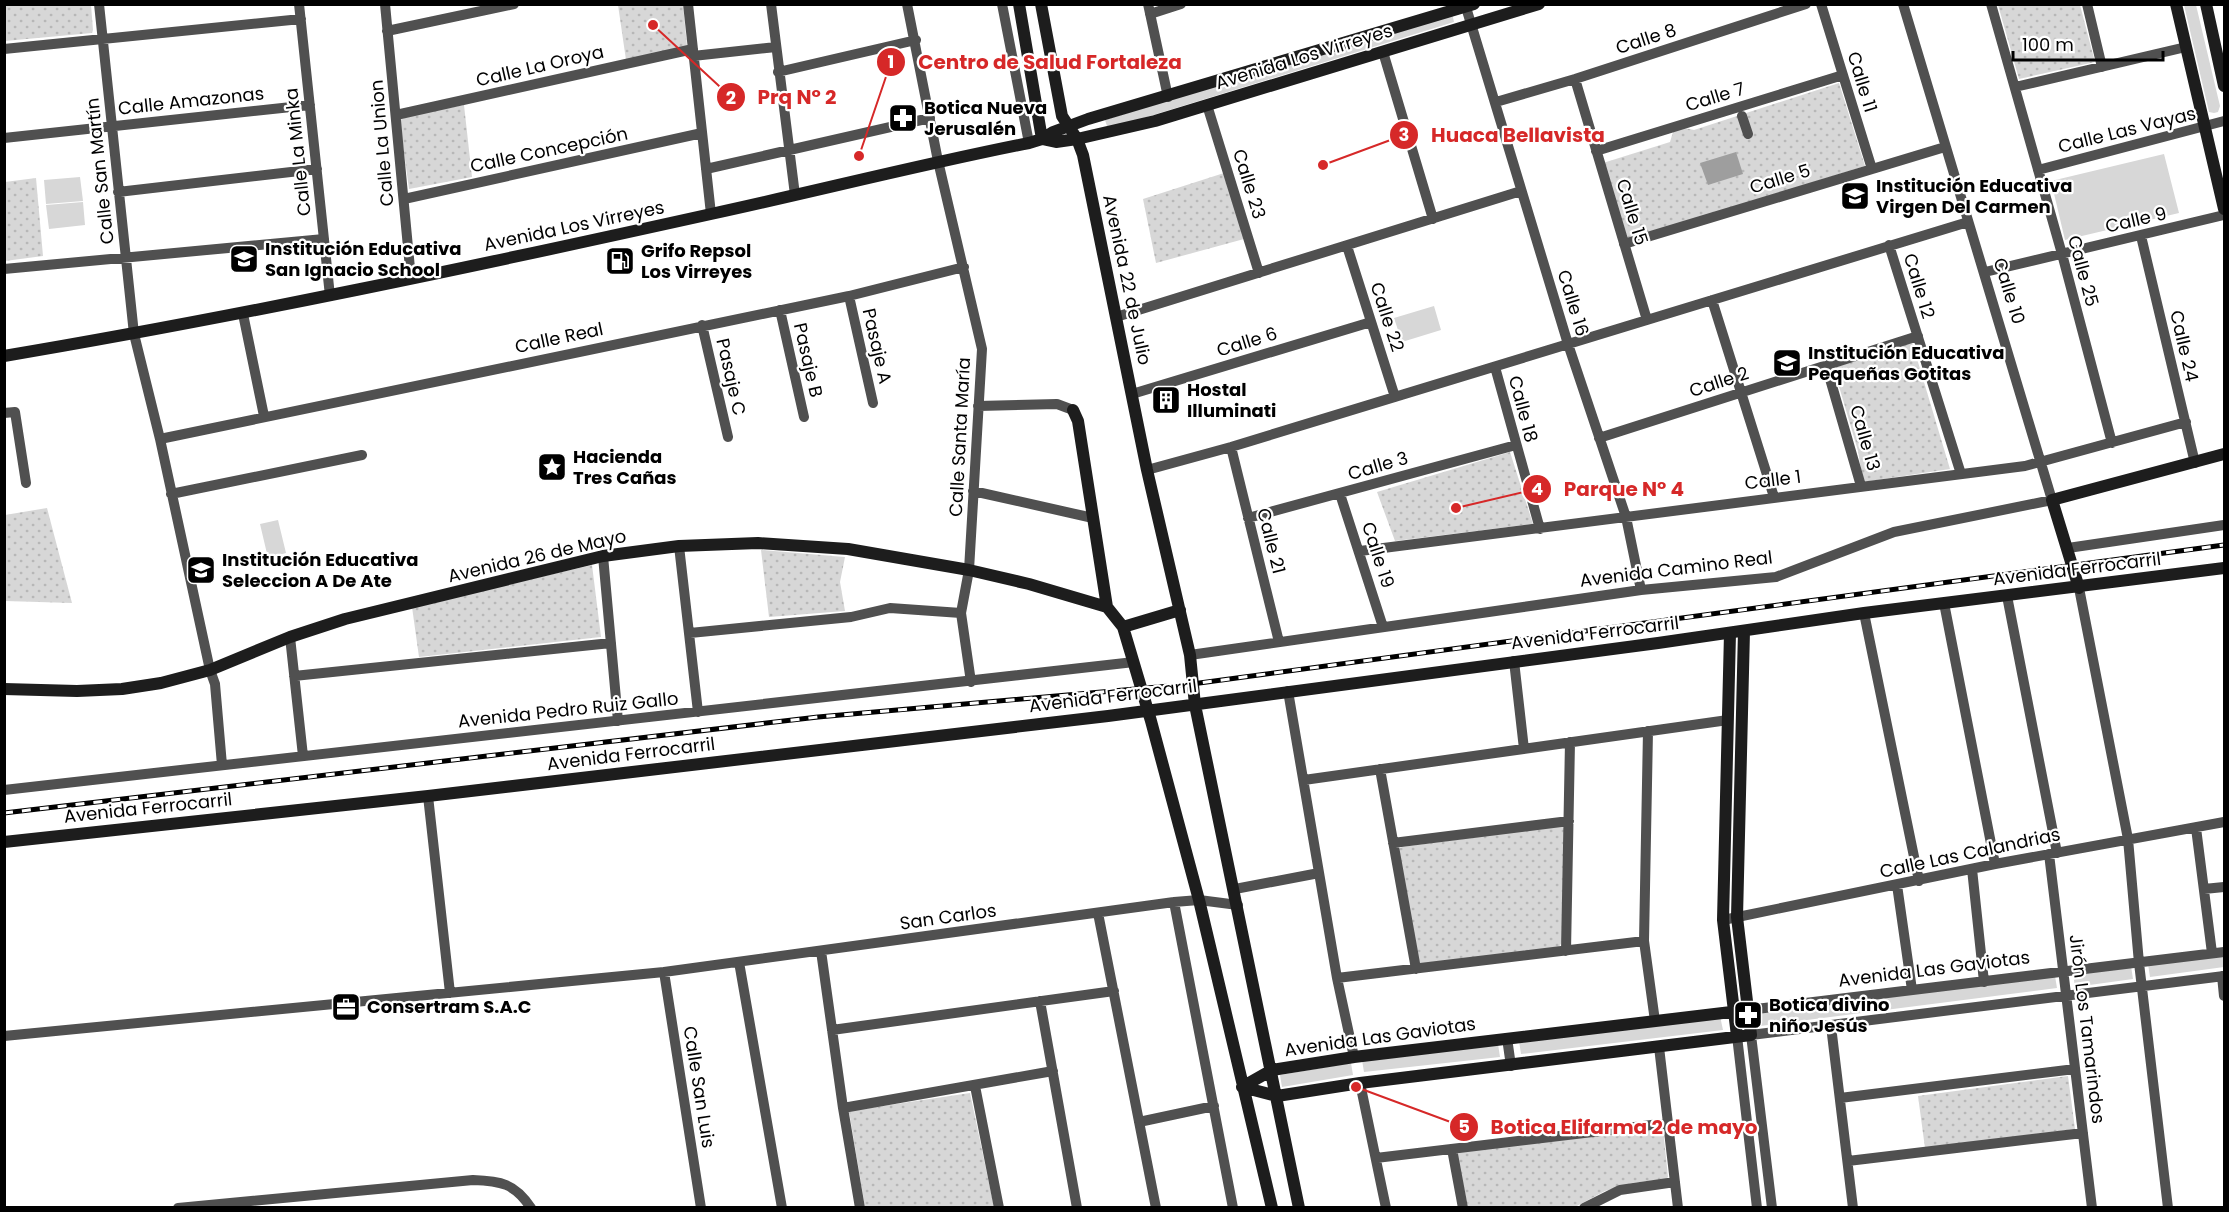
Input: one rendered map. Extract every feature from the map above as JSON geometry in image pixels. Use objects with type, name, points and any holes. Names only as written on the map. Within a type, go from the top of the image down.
[{"type":"street","name":"Calle San Martín","points":[[99,4],[134,334],[146,390],[160,438],[214,684],[222,765]]},
{"type":"street","name":"Calle La Minka","points":[[299,4],[330,296]]},
{"type":"street","name":"Calle La Union","points":[[385,4],[411,279]]},
{"type":"street","points":[[387,31],[514,4]]},
{"type":"street","points":[[688,4],[711,214]]},
{"type":"street","points":[[771,4],[795,195]]},
{"type":"street","name":"Calle Santa María","points":[[908,4],[938,161],[982,349],[969,570],[961,613],[970,682]]},
{"type":"street","points":[[1002,4],[1029,143]]},
{"type":"street","points":[[1019,4],[1042,139]]},
{"type":"street","name":"Avenida 22 de Julio","points":[[1041,4],[1062,116],[1077,139],[1083,155],[1147,470],[1190,655],[1195,705],[1235,889],[1299,1208]]},
{"type":"street","points":[[1168,97],[1149,9],[1181,4]]},
{"type":"street","name":"Avenida Los Virreyes","points":[[1042,139],[1056,142],[1077,139],[1155,121],[1539,4]]},
{"type":"street","name":"Calle 8","points":[[1496,102],[1575,79],[1806,4]]},
{"type":"street","name":"Calle 11","points":[[1821,4],[1872,169]]},
{"type":"street","name":"Calle 10","points":[[1903,4],[2079,588]]},
{"type":"street","name":"Calle 25","points":[[1990,4],[2062,254],[2112,443]]},
{"type":"street","points":[[2087,4],[2102,67]]},
{"type":"street","points":[[2176,4],[2224,209]]},
{"type":"street","points":[[2206,4],[2224,86]]},
{"type":"street","name":"Avenida Los Virreyes","points":[[4,356],[243,314],[330,296],[711,214],[938,161],[1029,143],[1068,126],[1468,5]]},
{"type":"street","name":"Calle 16","points":[[1468,5],[1471,26],[1568,344],[1626,517],[1641,590]]},
{"type":"street","points":[[4,49],[301,19]]},
{"type":"street","points":[[778,72],[915,40]]},
{"type":"street","name":"Calle La Oroya","points":[[396,115],[693,52],[776,47]]},
{"type":"street","points":[[2015,87],[2186,47]]},
{"type":"street","points":[[1383,52],[1433,219]]},
{"type":"street","name":"Calle 7","points":[[1596,151],[1843,75]]},
{"type":"street","name":"Calle 15","points":[[1575,79],[1647,320]]},
{"type":"street","name":"Calle Amazonas","points":[[4,138],[310,105]]},
{"type":"street","name":"Calle 23","points":[[1208,105],[1259,273]]},
{"type":"street","points":[[1742,116],[1748,134]]},
{"type":"street","points":[[706,169],[930,118]]},
{"type":"street","name":"Calle Las Vayas","points":[[2038,170],[2224,121]]},
{"type":"street","name":"Calle Concepción","points":[[404,199],[702,133]]},
{"type":"street","name":"Calle 5","points":[[1624,244],[1946,147]]},
{"type":"street","points":[[118,192],[317,169]]},
{"type":"street","points":[[1116,317],[1521,191]]},
{"type":"street","name":"Calle 9","points":[[1985,272],[2224,215]]},
{"type":"street","points":[[1147,470],[1231,447],[1968,222]]},
{"type":"street","name":"Calle 24","points":[[2141,236],[2195,463]]},
{"type":"street","points":[[4,269],[324,239]]},
{"type":"street","name":"Calle 12","points":[[1889,245],[1961,474]]},
{"type":"street","name":"Calle 22","points":[[1347,246],[1395,397]]},
{"type":"street","name":"Calle Real","points":[[160,438],[849,296],[964,267]]},
{"type":"street","name":"Pasaje A","points":[[849,296],[873,403]]},
{"type":"street","points":[[1712,300],[1774,497]]},
{"type":"street","name":"Pasaje B","points":[[780,310],[804,417]]},
{"type":"street","points":[[243,314],[264,416]]},
{"type":"street","name":"Calle 6","points":[[1132,394],[1371,322]]},
{"type":"street","name":"Pasaje C","points":[[702,325],[728,437]]},
{"type":"street","name":"Calle 2","points":[[1599,438],[1918,336]]},
{"type":"street","name":"Calle 13","points":[[1826,365],[1861,486]]},
{"type":"street","name":"Calle 18","points":[[1495,367],[1540,529]]},
{"type":"street","points":[[978,406],[1066,405],[1073,410],[1078,421],[1107,607],[1124,627],[1148,711],[1199,900],[1272,1208]]},
{"type":"street","points":[[4,413],[15,412],[26,483]]},
{"type":"street","name":"Calle 1","points":[[1360,551],[2042,462],[2186,422]]},
{"type":"street","name":"Calle 3","points":[[1248,518],[1516,445]]},
{"type":"street","name":"Calle 21","points":[[1231,447],[1279,642]]},
{"type":"street","name":"Avenida Camino Real","points":[[1190,655],[1641,590],[1776,577],[1894,532],[2052,500],[2224,454]]},
{"type":"street","points":[[171,494],[362,456]]},
{"type":"street","points":[[973,491],[1093,518]]},
{"type":"street","name":"Calle 19","points":[[1340,494],[1383,627]]},
{"type":"street","name":"Avenida Ferrocarril","points":[[2068,548],[2224,525]]},
{"type":"street","name":"Avenida 26 de Mayo","points":[[4,689],[77,691],[122,689],[161,683],[210,670],[345,619],[603,556],[679,546],[758,543],[848,549],[969,570],[1029,584],[1107,607]]},
{"type":"street","points":[[679,546],[698,712]]},
{"type":"street","points":[[603,556],[618,721]]},
{"type":"street","name":"Avenida Ferrocarril","points":[[4,842],[428,796],[1148,711],[1864,613],[2079,588],[2224,568]]},
{"type":"street","points":[[2079,588],[2128,838],[2139,963],[2168,1208]]},
{"type":"street","name":"Jirón Los Tamarindos","points":[[2007,596],[2053,853],[2062,972],[2092,1208]]},
{"type":"street","points":[[1944,603],[1995,864]]},
{"type":"street","points":[[690,633],[851,617],[890,608],[961,613]]},
{"type":"street","points":[[1124,627],[1180,610]]},
{"type":"street","points":[[1864,613],[1919,881]]},
{"type":"street","points":[[1744,631],[1737,917],[1772,1208]]},
{"type":"street","points":[[1730,633],[1723,920],[1757,1208]]},
{"type":"street","points":[[290,638],[303,756]]},
{"type":"street","points":[[294,676],[611,643]]},
{"type":"street","points":[[1514,661],[1524,749]]},
{"type":"street","name":"Avenida Pedro Ruiz Gallo","points":[[4,790],[1134,662]]},
{"type":"street","points":[[1288,691],[1337,978],[1354,1057]]},
{"type":"street","points":[[1304,780],[1728,720]]},
{"type":"street","points":[[1648,731],[1644,941],[1655,1021]]},
{"type":"street","points":[[1566,951],[1570,742]]},
{"type":"street","points":[[1380,769],[1416,969]]},
{"type":"street","points":[[428,796],[450,993]]},
{"type":"street","points":[[1393,843],[1569,821]]},
{"type":"street","name":"Calle Las Calandrias","points":[[1723,920],[1995,864],[2224,822]]},
{"type":"street","points":[[2196,828],[2212,953]]},
{"type":"street","points":[[1972,869],[1984,982]]},
{"type":"street","points":[[1235,889],[1319,873]]},
{"type":"street","points":[[1897,885],[1912,990]]},
{"type":"street","points":[[2204,890],[2224,887]]},
{"type":"street","name":"San Carlos","points":[[4,1036],[664,972],[1174,902],[1199,900],[1238,905]]},
{"type":"street","points":[[1174,902],[1233,1208]]},
{"type":"street","points":[[1098,913],[1156,1208]]},
{"type":"street","points":[[1337,978],[1644,941]]},
{"type":"street","points":[[821,951],[843,1108],[860,1208]]},
{"type":"street","name":"Avenida Las Gaviotas","points":[[1242,1087],[1272,1070],[1354,1057],[2224,951]]},
{"type":"street","points":[[739,962],[782,1208]]},
{"type":"street","name":"Calle San Luis","points":[[664,972],[701,1208]]},
{"type":"street","points":[[1242,1087],[1277,1096],[1360,1083],[2223,976],[2224,996]]},
{"type":"street","points":[[832,1030],[1114,991]]},
{"type":"street","points":[[1040,1001],[1077,1208]]},
{"type":"street","points":[[1831,1026],[1853,1208]]},
{"type":"street","points":[[1507,1038],[1511,1066]]},
{"type":"street","points":[[1659,1047],[1678,1208]]},
{"type":"street","points":[[1840,1098],[2075,1070]]},
{"type":"street","points":[[843,1108],[1053,1071]]},
{"type":"street","points":[[1360,1083],[1386,1208]]},
{"type":"street","points":[[975,1086],[999,1208]]},
{"type":"street","points":[[1139,1122],[1214,1106]]},
{"type":"street","points":[[1376,1158],[1668,1123]]},
{"type":"street","points":[[1848,1161],[2083,1133]]},
{"type":"street","points":[[1452,1149],[1463,1208]]},
{"type":"street","points":[[178,1208],[473,1180],[499,1181],[524,1197],[531,1208]]},
{"type":"street","points":[[1584,1208],[1620,1190],[1675,1182]]},
{"type":"shaded area","points":[[5,4],[91,5],[93,30],[92,33],[5,41]]},
{"type":"shaded area","points":[[618,5],[683,5],[687,46],[626,60]]},
{"type":"shaded area","points":[[1998,5],[2080,5],[2095,62],[2019,79]]},
{"type":"shaded area","points":[[2184,5],[2196,5],[2220,106],[2218,112],[2209,112]]},
{"type":"shaded area","points":[[1452,13],[1454,22],[1108,129],[1105,120]]},
{"type":"shaded area","points":[[1839,83],[1865,166],[1628,240],[1603,163],[1670,142],[1673,132],[1684,128],[1694,130]]},
{"type":"shaded area","points":[[464,105],[472,177],[409,189],[400,123],[402,117]]},
{"type":"shaded area","points":[[1736,152],[1743,174],[1708,185],[1700,163]]},
{"type":"shaded area","points":[[2164,154],[2179,213],[2065,240],[2051,181]]},
{"type":"shaded area","points":[[1224,173],[1244,239],[1156,263],[1143,199]]},
{"type":"shaded area","points":[[80,177],[83,201],[46,204],[44,180]]},
{"type":"shaded area","points":[[36,178],[43,256],[5,261],[5,182]]},
{"type":"shaded area","points":[[83,202],[85,225],[49,229],[46,205]]},
{"type":"shaded area","points":[[1434,306],[1441,330],[1402,342],[1394,318]]},
{"type":"shaded area","points":[[1912,342],[1950,469],[1863,482],[1858,451],[1833,366]]},
{"type":"shaded area","points":[[1510,452],[1533,524],[1395,541],[1377,492]]},
{"type":"shaded area","points":[[47,508],[72,603],[5,601],[5,515]]},
{"type":"shaded area","points":[[278,520],[286,553],[268,558],[260,524]]},
{"type":"shaded area","points":[[761,550],[845,557],[840,582],[845,611],[769,617]]},
{"type":"shaded area","points":[[592,565],[601,637],[419,657],[412,607]]},
{"type":"shaded area","points":[[1561,826],[1564,828],[1562,942],[1559,947],[1423,966],[1419,961],[1397,850],[1402,847]]},
{"type":"shaded area","points":[[2224,955],[2224,967],[2150,977],[2148,964]]},
{"type":"shaded area","points":[[2131,966],[2133,979],[2075,987],[2073,974]]},
{"type":"shaded area","points":[[2055,976],[2057,988],[1760,1026],[1757,1012]]},
{"type":"shaded area","points":[[1720,1016],[1723,1030],[1521,1054],[1519,1041]]},
{"type":"shaded area","points":[[1498,1044],[1500,1057],[1364,1072],[1362,1060]]},
{"type":"shaded area","points":[[1351,1063],[1353,1075],[1282,1087],[1280,1075]]},
{"type":"shaded area","points":[[2068,1076],[2075,1129],[1925,1148],[1918,1096]]},
{"type":"shaded area","points":[[970,1093],[994,1207],[865,1207],[849,1111]]},
{"type":"shaded area","points":[[1661,1127],[1668,1177],[1666,1179],[1632,1183],[1605,1191],[1575,1207],[1468,1207],[1457,1155],[1460,1151]]},
{"type":"railway","points":[[4,813],[818,717],[1192,684],[2224,545]]},
{"type":"place","name":"Prq N° 2","points":[[653,25]]},
{"type":"place","name":"Botica Nueva Jerusalén","points":[[903,118]]},
{"type":"place","name":"Centro de Salud Fortaleza","points":[[859,156]]},
{"type":"place","name":"Huaca Bellavista","points":[[1323,165]]},
{"type":"place","name":"Institución Educativa Virgen Del Carmen","points":[[1855,196]]},
{"type":"place","name":"Institución Educativa San Ignacio School","points":[[244,259]]},
{"type":"place","name":"Grifo Repsol Los Virreyes","points":[[620,261]]},
{"type":"place","name":"Institución Educativa Pequeñas Gotitas","points":[[1787,363]]},
{"type":"place","name":"Hostal Illuminati","points":[[1166,400]]},
{"type":"place","name":"Hacienda Tres Cañas","points":[[552,467]]},
{"type":"place","name":"Parque N° 4","points":[[1456,508]]},
{"type":"place","name":"Institución Educativa Seleccion A De Ate","points":[[201,570]]},
{"type":"place","name":"Consertram S.A.C","points":[[346,1007]]},
{"type":"place","name":"Botica divino niño Jesús","points":[[1748,1015]]},
{"type":"place","name":"Botica Elifarma 2 de mayo","points":[[1356,1087]]}]
